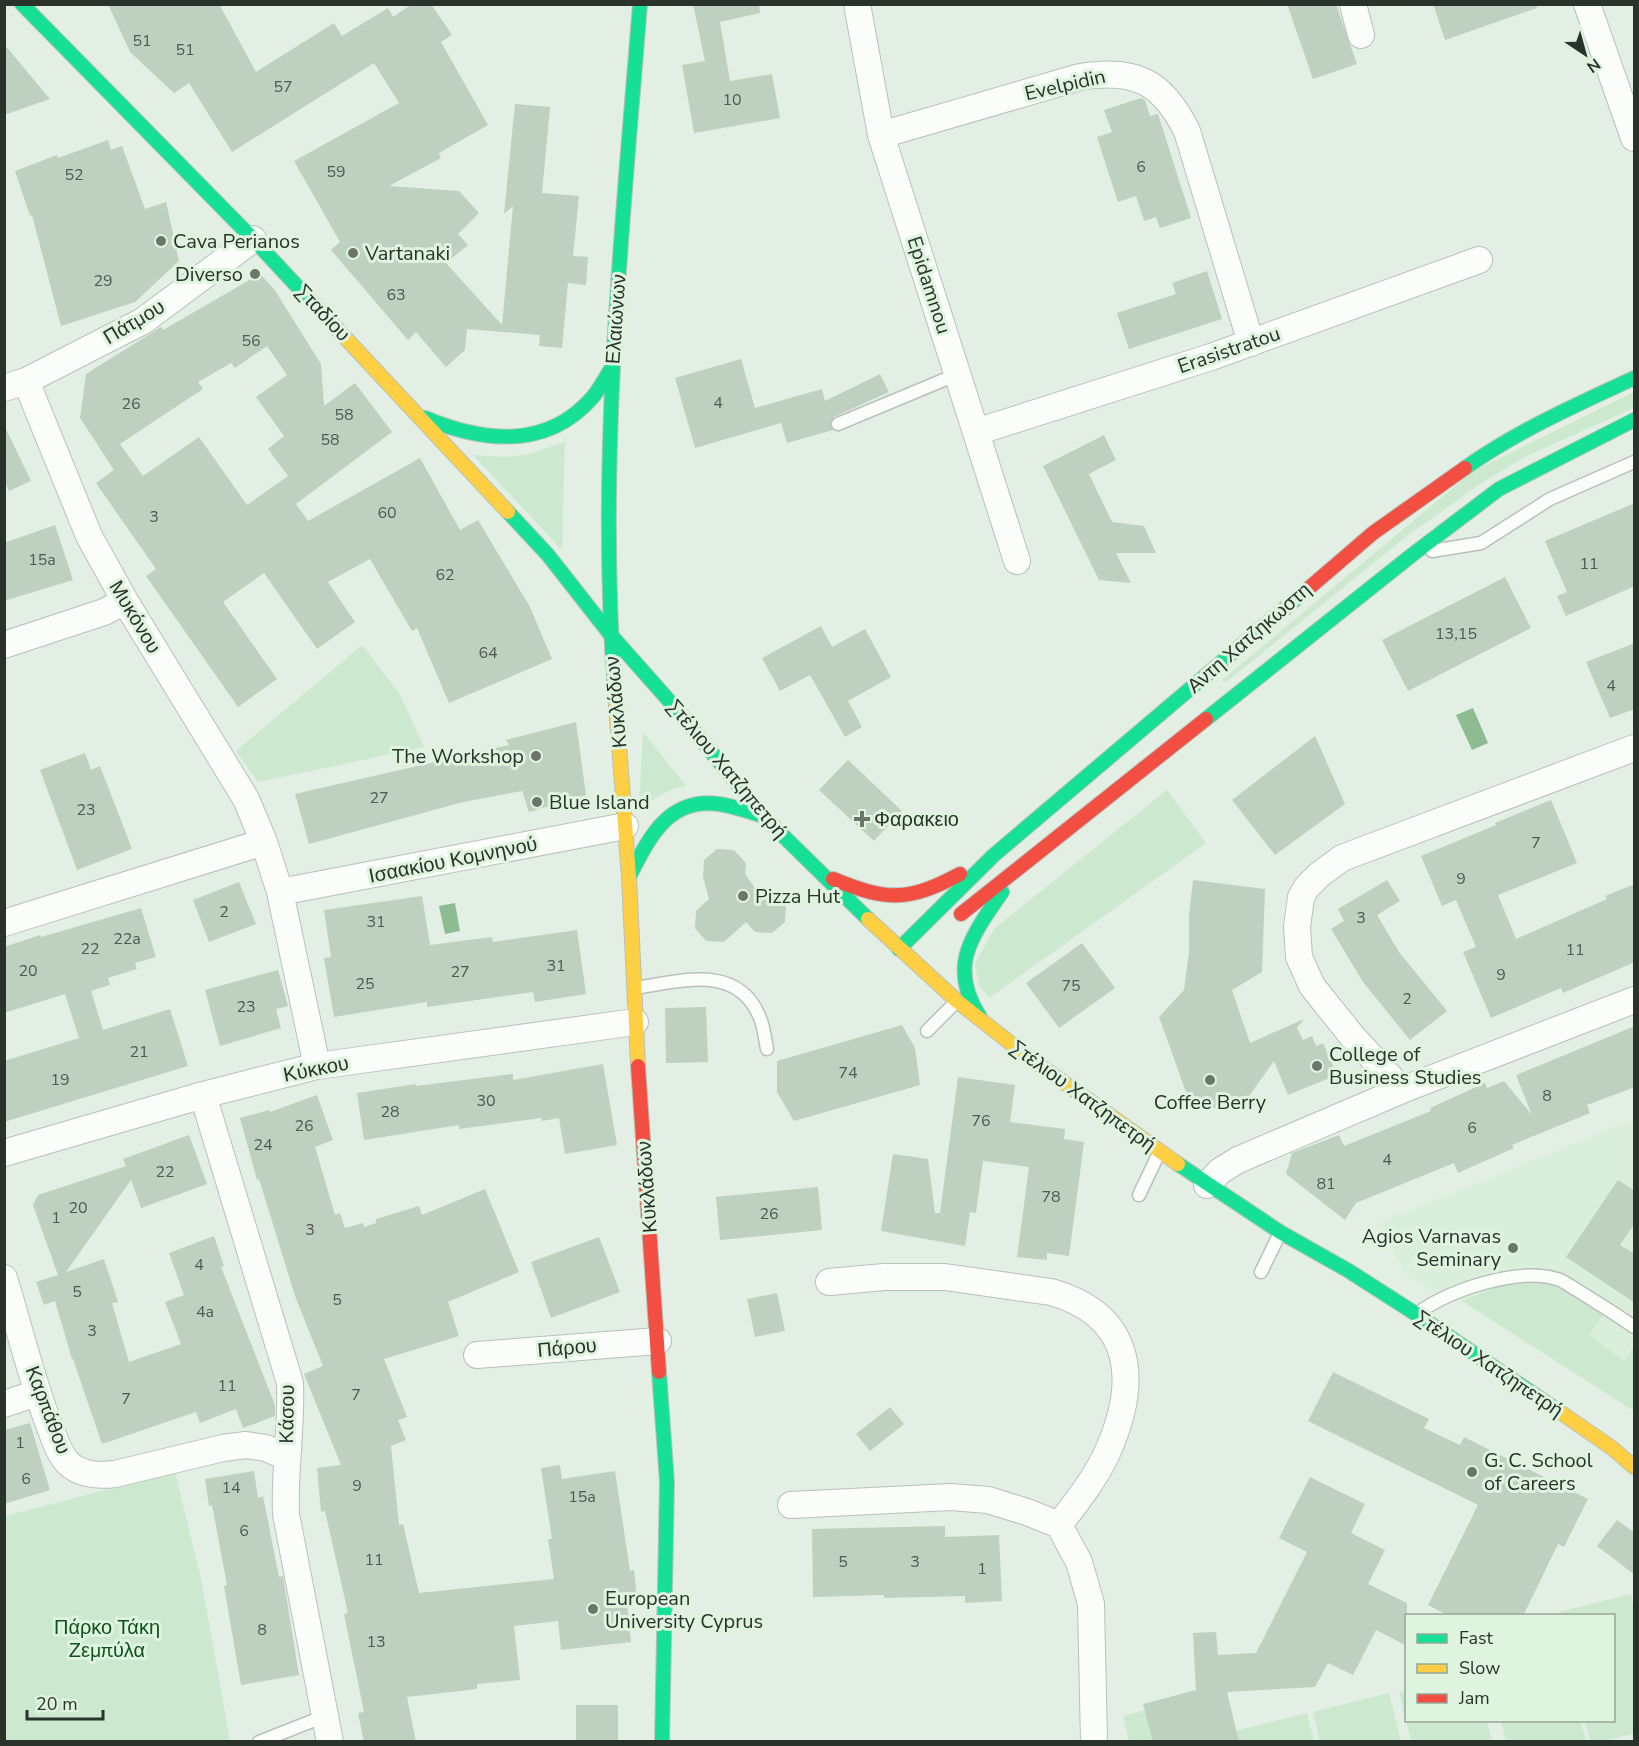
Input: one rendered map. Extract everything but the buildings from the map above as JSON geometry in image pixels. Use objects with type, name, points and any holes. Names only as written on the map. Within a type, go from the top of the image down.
[{"type":"main road","name":"Σταδίου","points":[[22,4],[254,239],[421,417],[548,555],[610,634]]},
{"type":"main road","name":"Ελαιώνων","points":[[610,634],[607,536],[612,367],[640,4]]},
{"type":"main road","points":[[421,417],[461,432],[484,437],[520,437],[541,433],[567,419],[585,404],[612,367]]},
{"type":"main road","name":"Αντη Χατζηκωστη","points":[[899,949],[994,855],[1373,533],[1487,452],[1558,413],[1632,378]]},
{"type":"main road","name":"Αντη Χατζηκωστη","points":[[952,922],[1020,865],[1412,555],[1499,489],[1635,420]]},
{"type":"main road","name":"Στέλιου Χατζηπετρή","points":[[610,634],[672,704],[764,816],[818,872],[899,949],[915,955],[957,1001],[988,1026],[1032,1054],[1206,1185],[1416,1314],[1612,1448],[1635,1467]]},
{"type":"main road","name":"Κυκλάδων","points":[[610,634],[629,877],[635,1022],[667,1482],[662,1742]]},
{"type":"main road","points":[[629,877],[656,828],[675,812],[701,803],[717,804],[764,816]]},
{"type":"main road","points":[[818,872],[855,888],[887,897],[900,898],[923,893],[940,886],[994,855]]},
{"type":"main road","points":[[988,1026],[977,1012],[965,988],[964,960],[986,914],[1020,865]]},
{"type":"street","name":"Epidamnou","points":[[857,4],[881,135],[1017,561]]},
{"type":"street","points":[[1353,4],[1361,35]]},
{"type":"street","points":[[1587,4],[1635,138]]},
{"type":"street","name":"Evelpidin","points":[[881,135],[1106,72],[1133,76],[1156,88],[1175,107],[1187,131],[1251,343]]},
{"type":"street","name":"Πάτμου","points":[[15,384],[143,321],[254,239]]},
{"type":"street","name":"Erasistratou","points":[[976,432],[1251,343],[1479,260]]},
{"type":"street","name":"Μυκόνου","points":[[15,384],[89,536],[125,601],[246,799],[264,842]]},
{"type":"street","points":[[4,645],[104,612],[125,601]]},
{"type":"street","points":[[1402,1090],[1352,1036],[1312,986],[1299,957],[1297,927],[1301,897],[1307,887],[1342,858],[1635,748]]},
{"type":"street","name":"Ισαακίου Κομνηνού","points":[[280,892],[625,826]]},
{"type":"street","points":[[4,923],[264,842],[280,892],[317,1066]]},
{"type":"street","points":[[1206,1185],[1220,1171],[1238,1160],[1402,1090],[1635,1000]]},
{"type":"street","name":"Κύκκου","points":[[4,1153],[203,1095],[317,1066],[635,1022]]},
{"type":"street","name":"Κάσου","points":[[203,1095],[291,1383],[290,1432],[286,1457],[286,1514],[330,1742]]},
{"type":"street","points":[[829,1282],[884,1277],[945,1277],[1051,1292],[1085,1305],[1106,1322],[1123,1355],[1125,1378],[1122,1411],[1107,1454],[1081,1497],[1059,1526]]},
{"type":"street","name":"Καρπάθου","points":[[4,1278],[38,1393],[58,1448],[77,1470],[102,1476],[223,1448],[246,1445],[266,1448],[286,1457]]},
{"type":"street","name":"Πάρου","points":[[477,1355],[658,1341]]},
{"type":"street","points":[[4,1404],[38,1393]]},
{"type":"street","points":[[791,1505],[951,1497],[988,1500],[1027,1512],[1059,1526],[1079,1562],[1091,1604],[1094,1742]]},
{"type":"lane","points":[[837,424],[958,374]]},
{"type":"lane","points":[[1412,555],[1481,543],[1550,499],[1635,462]]},
{"type":"lane","points":[[633,989],[690,980],[707,979],[725,982],[741,992],[752,1003],[761,1019],[767,1050]]},
{"type":"lane","points":[[927,1031],[957,1001]]},
{"type":"lane","points":[[1139,1195],[1160,1152]]},
{"type":"lane","points":[[1261,1272],[1281,1232]]},
{"type":"lane","points":[[1416,1314],[1431,1304],[1468,1288],[1516,1277],[1538,1276],[1558,1279],[1635,1327]]},
{"type":"lane","points":[[259,1742],[325,1716]]},
{"type":"shaded area","points":[[1473,708],[1488,743],[1472,750],[1456,715]]},
{"type":"shaded area","points":[[455,903],[460,931],[445,934],[439,906]]},
{"type":"shaded area","name":"Agios Varnavas Seminary","points":[[1634,1119],[1634,1411],[1462,1301],[1444,1297],[1404,1274],[1380,1222]]},
{"type":"green space","points":[[1634,392],[1634,408],[1526,456],[1480,484],[1407,536],[1225,683],[1222,680],[1472,472]]},
{"type":"green space","points":[[565,442],[562,550],[473,455],[505,457],[530,454]]},
{"type":"green space","points":[[362,645],[399,693],[424,747],[258,782],[236,751]]},
{"type":"green space","points":[[643,732],[686,786],[666,792],[639,811]]},
{"type":"green space","points":[[1167,790],[1206,843],[989,998],[979,985],[975,963],[995,928]]},
{"type":"green space","points":[[1524,1283],[1549,1284],[1567,1290],[1606,1311],[1589,1335],[1624,1361],[1634,1347],[1634,1411],[1462,1301],[1498,1287]]},
{"type":"green space","name":"Πάρκο Τάκη Ζεμπύλα","points":[[175,1472],[202,1583],[230,1741],[5,1742],[5,1516]]},
{"type":"green space","points":[[1631,1594],[1634,1610],[1634,1734],[1602,1741],[1590,1741],[1585,1722],[1615,1722],[1615,1614],[1560,1614],[1559,1612]]},
{"type":"green space","points":[[1405,1690],[1405,1716],[1399,1692]]},
{"type":"green space","points":[[1389,1693],[1401,1741],[1320,1741],[1313,1712]]},
{"type":"green space","points":[[1205,1696],[1216,1741],[1129,1741],[1123,1716]]},
{"type":"green space","points":[[1307,1713],[1314,1741],[1233,1741],[1231,1732]]},
{"type":"green space","points":[[1406,1722],[1487,1722],[1492,1741],[1411,1741]]},
{"type":"green space","points":[[1501,1722],[1580,1722],[1586,1741],[1506,1741]]},
{"type":"traffic: fast","points":[[22,4],[253,239],[338,330]]},
{"type":"traffic: fast","points":[[615,692],[610,606],[610,434],[619,262],[640,4]]},
{"type":"traffic: fast","points":[[425,418],[447,426],[491,436],[513,437],[534,434],[574,415],[592,398],[612,367]]},
{"type":"traffic: fast","points":[[1465,468],[1526,430],[1634,378]]},
{"type":"traffic: fast","points":[[1206,719],[1412,555],[1499,489],[1634,420]]},
{"type":"traffic: fast","points":[[508,512],[548,555],[610,634],[672,704],[766,819],[868,919]]},
{"type":"traffic: fast","points":[[899,949],[994,855],[1309,588]]},
{"type":"traffic: fast","points":[[629,877],[644,848],[662,823],[686,807],[719,804],[764,816]]},
{"type":"traffic: fast","points":[[980,1017],[970,999],[965,982],[967,952],[981,923],[1002,892]]},
{"type":"traffic: fast","points":[[1178,1164],[1280,1232],[1349,1271],[1416,1314],[1560,1412]]},
{"type":"traffic: fast","points":[[659,1372],[667,1482],[662,1742]]},
{"type":"traffic: slow","points":[[338,330],[508,512]]},
{"type":"traffic: slow","points":[[615,692],[629,877],[638,1066]]},
{"type":"traffic: slow","points":[[868,919],[957,1001],[1028,1057],[1178,1164]]},
{"type":"traffic: slow","points":[[1560,1412],[1612,1448],[1634,1467]]},
{"type":"traffic: jam","points":[[1309,588],[1373,533],[1465,468]]},
{"type":"traffic: jam","points":[[961,914],[1206,719]]},
{"type":"traffic: jam","points":[[833,879],[868,891],[897,895],[926,890],[960,874]]},
{"type":"traffic: jam","points":[[638,1066],[659,1372]]},
{"type":"place","name":"Cava Perianos","points":[[161,241]]},
{"type":"place","name":"Vartanaki","points":[[353,253]]},
{"type":"place","name":"Diverso","points":[[255,274]]},
{"type":"place","name":"The Workshop","points":[[536,756]]},
{"type":"place","name":"Blue Island","points":[[537,802]]},
{"type":"place","name":"Φαρακειο","points":[[862,819]]},
{"type":"place","name":"Pizza Hut","points":[[743,896]]},
{"type":"place","name":"College of Business Studies","points":[[1317,1066]]},
{"type":"place","name":"Coffee Berry","points":[[1210,1080]]},
{"type":"place","name":"Agios Varnavas Seminary","points":[[1513,1248]]},
{"type":"place","name":"G. C. School of Careers","points":[[1472,1472]]},
{"type":"place","name":"European University Cyprus","points":[[593,1609]]}]
